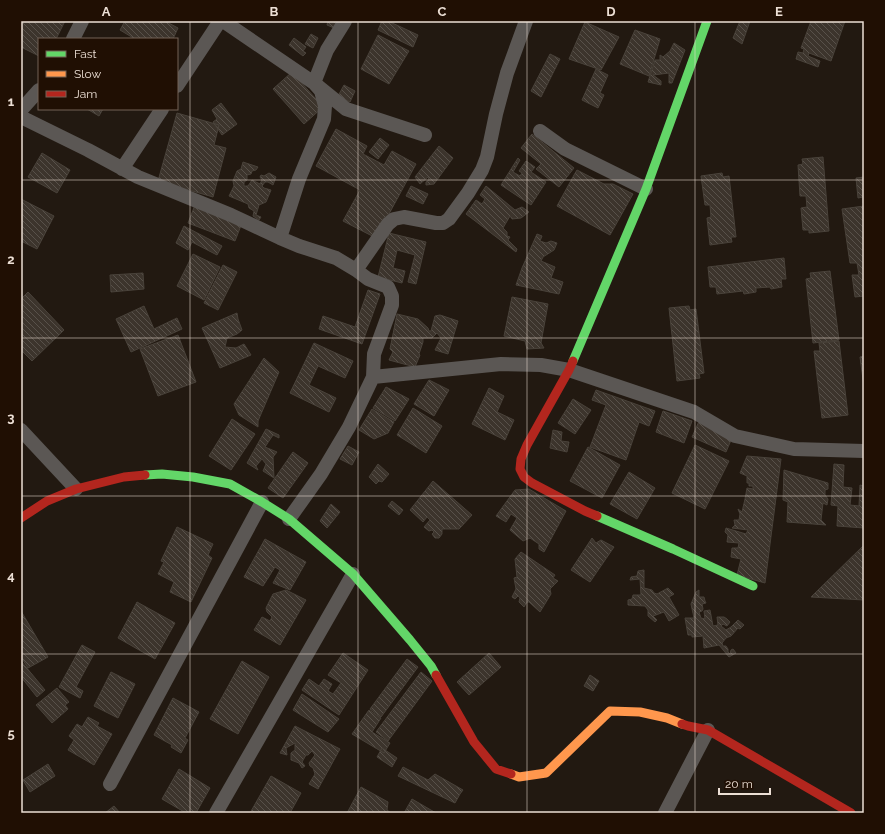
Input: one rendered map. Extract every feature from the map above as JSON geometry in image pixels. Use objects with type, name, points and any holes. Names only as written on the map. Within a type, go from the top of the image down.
[{"type":"street","points":[[74,38],[82,21]]},
{"type":"street","points":[[178,84],[220,21]]},
{"type":"street","points":[[223,21],[314,83],[346,109],[425,135]]},
{"type":"street","points":[[314,83],[327,50],[345,21]]},
{"type":"street","points":[[356,270],[388,224],[394,219],[404,217],[443,223],[449,219],[468,193],[482,170],[487,158],[496,114],[507,73],[526,21]]},
{"type":"street","points":[[707,21],[646,189],[569,370],[526,445],[521,459],[520,469],[524,477],[532,483],[585,511],[753,586]]},
{"type":"street","points":[[280,238],[300,179],[324,119],[325,106],[321,91],[314,83]]},
{"type":"street","points":[[21,110],[38,91]]},
{"type":"street","points":[[122,169],[161,110]]},
{"type":"street","points":[[21,117],[88,150],[138,177],[231,215],[299,246],[336,258],[368,279],[388,287],[392,296],[392,306],[374,354],[373,377],[349,427],[320,474],[289,519]]},
{"type":"street","points":[[540,131],[566,149],[646,189]]},
{"type":"street","points":[[373,377],[501,364],[541,365],[569,370],[694,412],[735,436],[794,449],[864,451]]},
{"type":"street","points":[[21,430],[76,489]]},
{"type":"street","points":[[21,518],[47,501],[76,489],[124,477],[162,474],[193,477],[230,484],[289,519],[353,574],[432,666],[474,742],[496,769],[519,777],[546,773],[610,711],[640,712],[667,718],[688,726],[708,730],[851,813]]},
{"type":"street","points":[[110,784],[262,502]]},
{"type":"street","points":[[216,813],[353,574]]},
{"type":"street","points":[[665,813],[708,730]]},
{"type":"building","points":[[23,21],[65,21],[56,38],[38,38],[38,56],[21,47],[21,26]]},
{"type":"building","points":[[125,21],[165,21],[178,28],[173,38],[133,38],[120,30]]},
{"type":"building","points":[[328,21],[338,21],[334,28],[327,25]]},
{"type":"building","points":[[382,21],[388,21],[418,35],[413,47],[378,30]]},
{"type":"building","points":[[740,21],[750,21],[742,44],[733,38]]},
{"type":"building","points":[[811,21],[845,21],[831,61],[809,53],[808,56],[820,61],[818,67],[796,59],[798,52],[803,53],[804,49],[801,48]]},
{"type":"building","points":[[585,22],[619,37],[601,70],[569,59]]},
{"type":"building","points":[[635,30],[660,39],[649,76],[620,64]]},
{"type":"building","points":[[311,34],[318,38],[313,48],[305,44]]},
{"type":"building","points":[[378,35],[409,51],[389,84],[361,69]]},
{"type":"building","points":[[294,38],[306,47],[303,51],[306,53],[303,56],[289,45]]},
{"type":"building","points":[[674,43],[685,50],[672,83],[669,83],[669,73],[653,75],[661,81],[661,85],[648,82],[655,60],[660,60],[660,55],[663,57],[670,51]]},
{"type":"building","points":[[550,54],[560,59],[541,97],[531,91]]},
{"type":"building","points":[[596,69],[608,75],[600,93],[604,95],[598,108],[582,100]]},
{"type":"building","points":[[292,72],[323,107],[304,124],[273,89]]},
{"type":"building","points":[[344,85],[355,91],[350,102],[338,96]]},
{"type":"building","points":[[221,103],[237,124],[222,135],[213,122],[217,119],[212,110]]},
{"type":"building","points":[[89,110],[102,110],[99,116]]},
{"type":"building","points":[[177,113],[219,125],[214,145],[226,148],[213,197],[158,181]]},
{"type":"building","points":[[336,129],[367,146],[363,154],[384,165],[392,151],[416,164],[376,238],[343,221],[360,190],[316,166]]},
{"type":"building","points":[[532,134],[574,168],[559,187],[536,169],[541,164],[521,148]]},
{"type":"building","points":[[380,138],[389,145],[378,159],[369,152]]},
{"type":"building","points":[[439,146],[453,158],[434,184],[426,185],[426,182],[429,180],[428,177],[420,184],[415,177]]},
{"type":"building","points":[[42,153],[70,170],[57,193],[28,177]]},
{"type":"building","points":[[823,157],[829,231],[809,233],[809,230],[803,230],[801,208],[807,207],[806,196],[800,196],[798,165],[803,164],[802,159]]},
{"type":"building","points":[[518,158],[520,160],[513,172],[520,176],[522,173],[519,171],[526,161],[535,167],[531,172],[546,182],[531,205],[501,185]]},
{"type":"building","points":[[243,162],[258,167],[256,170],[252,171],[251,174],[247,175],[247,180],[244,182],[244,186],[248,186],[252,180],[260,184],[262,180],[260,177],[261,175],[264,176],[269,173],[276,177],[273,185],[265,182],[262,186],[271,190],[266,202],[259,205],[256,215],[261,217],[259,220],[253,216],[254,211],[249,208],[248,204],[229,196],[234,186],[233,181],[237,171],[241,169]]},
{"type":"building","points":[[577,170],[604,184],[613,184],[633,194],[610,235],[557,206]]},
{"type":"building","points":[[722,173],[723,177],[729,176],[736,237],[731,237],[732,242],[710,245],[707,218],[711,217],[710,205],[705,205],[701,176]]},
{"type":"building","points":[[864,177],[863,203],[863,197],[858,198],[856,178]]},
{"type":"building","points":[[411,186],[428,194],[423,204],[406,196]]},
{"type":"building","points":[[486,186],[515,210],[522,207],[529,212],[521,218],[512,219],[510,216],[503,228],[507,232],[507,236],[510,237],[508,240],[517,249],[516,252],[466,214],[476,200],[482,204],[485,199],[480,195]]},
{"type":"building","points":[[21,199],[54,216],[37,249],[21,241]]},
{"type":"building","points":[[195,205],[242,223],[235,241],[188,223]]},
{"type":"building","points":[[864,206],[864,296],[855,297],[852,275],[859,275],[857,263],[850,263],[842,209]]},
{"type":"building","points":[[184,226],[222,246],[217,255],[192,242],[188,250],[176,243]]},
{"type":"building","points":[[389,233],[426,242],[416,284],[408,282],[415,255],[397,250],[393,268],[405,271],[402,283],[378,277]]},
{"type":"building","points":[[537,234],[542,236],[540,241],[546,243],[551,241],[557,243],[554,250],[543,257],[541,261],[555,267],[551,278],[563,282],[559,294],[516,285]]},
{"type":"building","points":[[193,254],[220,267],[204,300],[177,286]]},
{"type":"building","points":[[784,258],[786,279],[781,279],[782,287],[771,289],[770,287],[756,288],[756,292],[744,294],[743,291],[717,294],[716,287],[710,287],[708,267]]},
{"type":"building","points":[[223,265],[237,272],[218,310],[204,303]]},
{"type":"building","points":[[830,271],[839,340],[813,343],[806,279],[811,278],[810,273]]},
{"type":"building","points":[[143,273],[144,289],[111,292],[110,275]]},
{"type":"building","points":[[368,290],[380,294],[362,344],[319,329],[323,316],[355,327]]},
{"type":"building","points":[[28,292],[64,330],[32,361],[21,350],[21,299]]},
{"type":"building","points":[[512,297],[548,304],[541,343],[544,348],[527,349],[525,341],[504,336]]},
{"type":"building","points":[[144,306],[154,329],[177,318],[182,329],[131,352],[116,319]]},
{"type":"building","points":[[689,306],[690,310],[696,309],[704,373],[699,374],[700,378],[677,381],[669,308]]},
{"type":"building","points":[[237,313],[242,330],[227,338],[225,347],[236,348],[244,344],[251,355],[220,368],[202,328]]},
{"type":"building","points":[[397,314],[418,319],[428,328],[429,331],[431,331],[435,316],[440,315],[458,321],[448,354],[435,350],[441,338],[437,333],[432,338],[423,338],[420,355],[415,367],[389,360],[393,352],[390,349]]},
{"type":"building","points":[[178,335],[196,382],[158,396],[140,349]]},
{"type":"building","points":[[839,341],[848,415],[822,418],[814,351],[820,351],[819,343]]},
{"type":"building","points":[[314,343],[353,361],[345,378],[318,366],[309,385],[336,398],[329,412],[290,393]]},
{"type":"building","points":[[864,356],[864,387],[860,357]]},
{"type":"building","points":[[264,358],[279,372],[258,421],[258,427],[239,415],[234,404]]},
{"type":"building","points":[[429,380],[449,390],[434,416],[414,404]]},
{"type":"building","points":[[386,387],[409,399],[395,421],[373,408]]},
{"type":"building","points":[[489,388],[504,396],[497,412],[514,420],[505,440],[472,424]]},
{"type":"building","points":[[596,390],[655,411],[649,426],[639,422],[626,460],[590,447],[606,405],[592,400]]},
{"type":"building","points":[[573,399],[591,410],[575,434],[558,423]]},
{"type":"building","points":[[413,408],[442,426],[426,453],[397,435]]},
{"type":"building","points":[[372,409],[394,422],[388,433],[374,439],[359,430]]},
{"type":"building","points":[[663,411],[692,421],[684,443],[656,432]]},
{"type":"building","points":[[232,419],[255,434],[231,470],[209,456]]},
{"type":"building","points":[[700,419],[734,433],[726,452],[692,437]]},
{"type":"building","points":[[266,429],[279,435],[279,438],[273,435],[265,447],[277,452],[273,457],[274,478],[263,471],[266,464],[262,459],[256,466],[258,470],[247,463]]},
{"type":"building","points":[[553,430],[562,432],[561,441],[569,442],[567,452],[550,448]]},
{"type":"building","points":[[695,445],[729,461],[705,509],[672,493]]},
{"type":"building","points":[[348,446],[359,452],[352,465],[340,459]]},
{"type":"building","points":[[588,447],[620,465],[602,498],[570,481]]},
{"type":"building","points":[[293,452],[308,463],[283,498],[268,488]]},
{"type":"building","points":[[747,456],[781,459],[765,583],[737,575],[741,559],[731,557],[732,548],[738,548],[739,543],[727,542],[728,535],[725,532],[726,528],[746,534],[748,530],[732,528],[735,525],[734,520],[739,520],[740,514],[738,509],[742,512],[747,488],[753,489],[753,486],[749,486],[749,483],[747,483],[747,476],[740,473]]},
{"type":"building","points":[[378,464],[389,474],[382,482],[379,481],[376,484],[369,477]]},
{"type":"building","points":[[834,464],[844,465],[843,487],[852,488],[850,505],[859,506],[860,485],[864,486],[864,528],[837,526],[838,506],[831,505]]},
{"type":"building","points":[[784,470],[828,483],[828,489],[825,490],[825,495],[828,499],[827,505],[823,503],[821,520],[826,525],[787,522],[788,502],[783,500]]},
{"type":"building","points":[[629,472],[655,488],[637,519],[610,504]]},
{"type":"building","points":[[433,481],[472,515],[459,529],[442,529],[442,534],[439,538],[435,538],[432,534],[434,532],[432,530],[429,531],[424,527],[430,520],[427,517],[423,522],[410,510]]},
{"type":"building","points":[[529,489],[566,511],[544,552],[539,549],[539,544],[530,538],[523,541],[510,530],[517,518],[511,514],[506,522],[496,516],[515,490]]},
{"type":"building","points":[[392,501],[403,510],[399,515],[388,506]]},
{"type":"building","points":[[331,504],[340,512],[327,528],[320,521]]},
{"type":"building","points":[[177,527],[213,544],[208,555],[212,558],[191,602],[170,592],[174,582],[158,574],[164,562],[161,561]]},
{"type":"building","points":[[592,538],[596,543],[601,540],[614,547],[590,582],[571,570]]},
{"type":"building","points":[[265,539],[306,562],[290,590],[273,583],[280,570],[275,567],[263,586],[244,577]]},
{"type":"building","points":[[864,545],[864,600],[811,597]]},
{"type":"building","points":[[521,552],[555,575],[553,578],[558,581],[550,589],[551,594],[540,612],[529,602],[527,602],[524,607],[519,602],[520,598],[518,596],[515,599],[512,597],[516,589],[514,578],[517,577],[515,559]]},
{"type":"building","points":[[644,570],[644,588],[652,590],[657,594],[668,588],[674,594],[669,597],[679,615],[669,621],[664,612],[653,616],[657,620],[655,622],[648,616],[648,610],[645,606],[628,605],[628,600],[632,599],[633,595],[641,595],[640,579],[630,580],[631,577],[637,576],[638,571]]},
{"type":"building","points":[[286,590],[306,600],[280,645],[254,630],[262,617],[270,621],[272,617],[267,612],[266,608],[273,594]]},
{"type":"building","points":[[699,590],[699,597],[704,597],[706,603],[702,604],[703,609],[699,612],[701,618],[705,619],[704,611],[710,610],[713,626],[718,625],[717,617],[724,617],[730,622],[727,626],[723,624],[721,626],[726,630],[738,620],[744,625],[740,629],[738,628],[722,643],[723,646],[726,646],[730,654],[731,650],[733,649],[736,653],[729,657],[719,645],[704,648],[703,636],[692,637],[692,635],[688,635],[685,618],[694,618],[691,604],[696,592]]},
{"type":"building","points":[[137,602],[175,623],[155,659],[118,638]]},
{"type":"building","points":[[21,611],[48,657],[28,668],[21,657]]},
{"type":"building","points":[[82,645],[95,652],[76,687],[83,691],[80,698],[59,687]]},
{"type":"building","points":[[343,653],[368,670],[339,715],[302,690],[309,679],[319,686],[324,679],[332,684],[328,691],[333,694],[341,683],[328,675]]},
{"type":"building","points":[[489,653],[501,667],[469,695],[457,682]]},
{"type":"building","points":[[407,659],[418,667],[381,717],[370,709]]},
{"type":"building","points":[[21,661],[45,690],[37,697],[21,677]]},
{"type":"building","points":[[242,661],[269,677],[238,734],[210,719]]},
{"type":"building","points":[[111,672],[135,684],[118,718],[94,706]]},
{"type":"building","points":[[421,672],[432,681],[388,741],[376,732]]},
{"type":"building","points":[[590,675],[599,681],[593,691],[584,686]]},
{"type":"building","points":[[57,688],[69,702],[65,705],[68,709],[52,723],[36,705]]},
{"type":"building","points":[[302,694],[339,719],[328,732],[293,710]]},
{"type":"building","points":[[173,698],[199,712],[185,738],[188,740],[181,753],[171,747],[172,745],[154,735]]},
{"type":"building","points":[[369,710],[381,718],[372,732],[390,743],[384,753],[352,734]]},
{"type":"building","points":[[88,717],[99,723],[97,726],[112,734],[94,765],[68,750],[74,740],[69,736],[77,724],[82,727]]},
{"type":"building","points":[[295,726],[340,749],[318,789],[309,784],[315,774],[309,763],[315,755],[312,751],[306,755],[302,762],[305,766],[302,768],[299,763],[291,760],[291,753],[295,750],[295,743],[286,748],[287,755],[280,753]]},
{"type":"building","points":[[382,748],[397,758],[392,767],[377,757]]},
{"type":"building","points":[[48,764],[55,776],[30,792],[23,780]]},
{"type":"building","points":[[403,767],[428,780],[435,774],[463,790],[455,803],[398,776]]},
{"type":"building","points":[[179,769],[210,788],[196,813],[186,813],[162,799]]},
{"type":"building","points":[[271,776],[301,793],[290,813],[250,813]]},
{"type":"building","points":[[361,787],[388,802],[387,810],[391,813],[347,813]]},
{"type":"building","points":[[412,799],[436,813],[404,813]]},
{"type":"building","points":[[114,806],[120,813],[105,813]]},
{"type":"traffic: fast","points":[[573,361],[646,189],[707,21]]},
{"type":"traffic: fast","points":[[145,475],[162,474],[193,477],[230,484],[289,519],[353,574],[410,640],[431,666],[436,675]]},
{"type":"traffic: fast","points":[[597,516],[753,586]]},
{"type":"traffic: slow","points":[[511,774],[519,777],[546,773],[610,711],[640,712],[667,718],[682,724]]},
{"type":"traffic: jam","points":[[573,361],[527,445],[521,459],[520,469],[524,477],[532,483],[597,516]]},
{"type":"traffic: jam","points":[[21,518],[47,501],[76,489],[124,477],[145,475]]},
{"type":"traffic: jam","points":[[436,675],[474,742],[496,769],[511,774]]},
{"type":"traffic: jam","points":[[682,724],[708,730],[851,813]]}]
